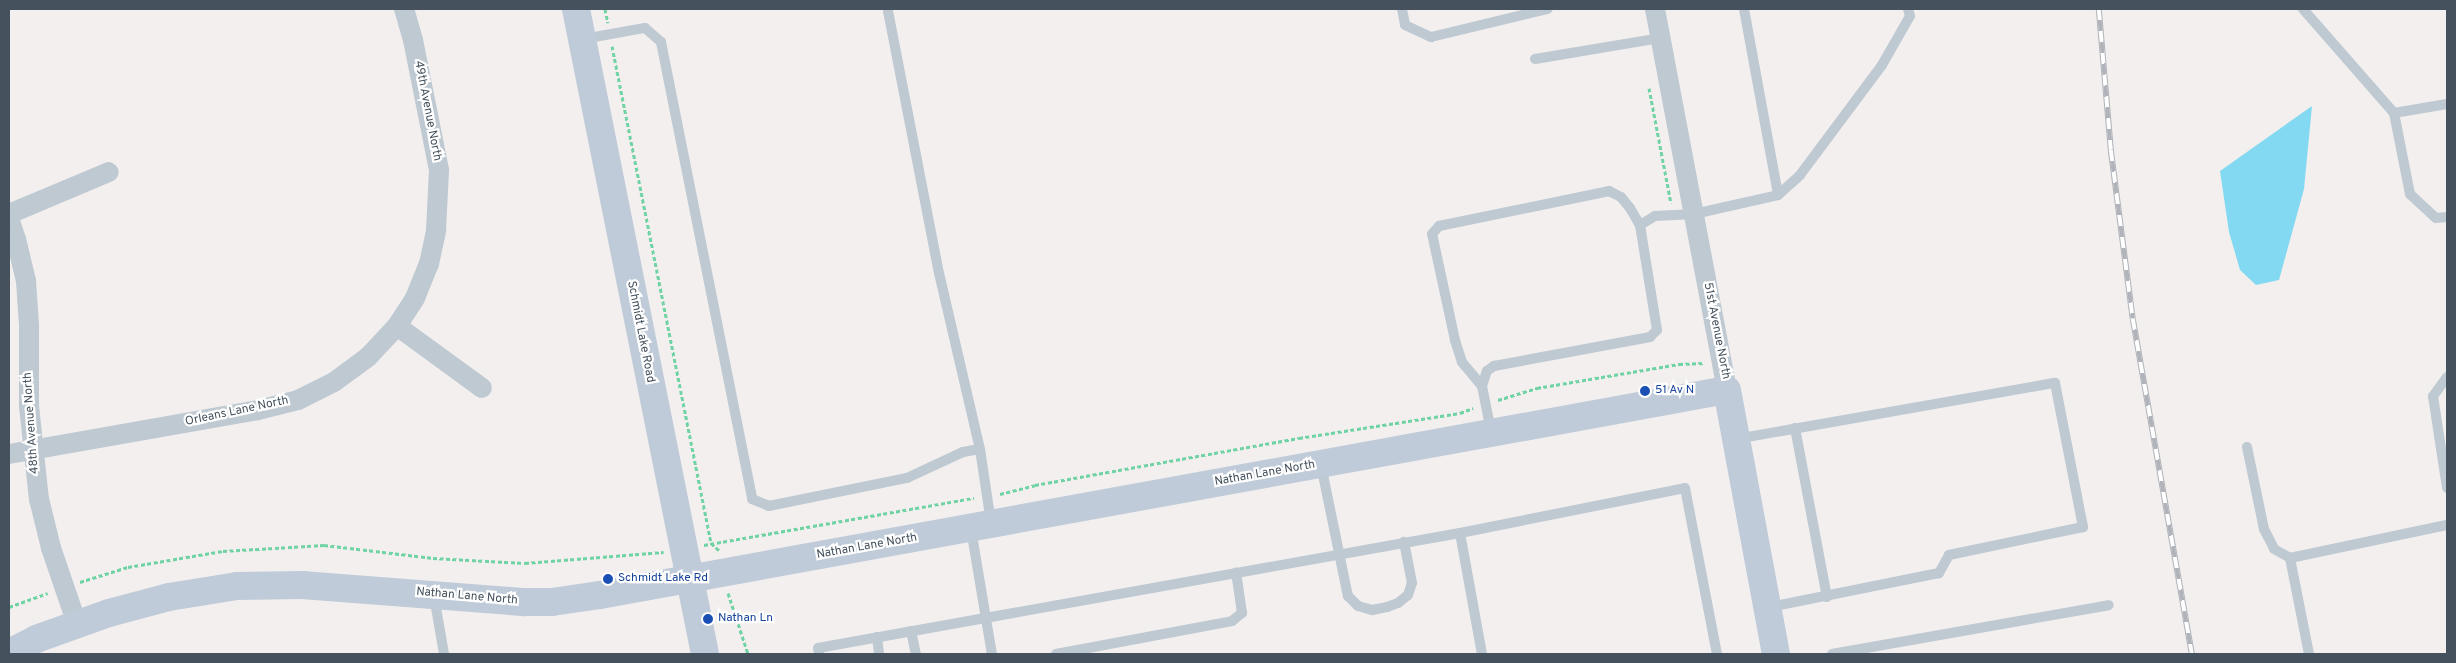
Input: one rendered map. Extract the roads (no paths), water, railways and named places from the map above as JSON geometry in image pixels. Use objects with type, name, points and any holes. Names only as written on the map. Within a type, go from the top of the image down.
[{"type":"street","name":"49th Avenue North","points":[[397,326],[415,298],[428,264],[436,230],[439,170],[413,40],[404,9]]},
{"type":"street","name":"Schmidt Lake Road","points":[[576,9],[704,654]]},
{"type":"street","name":"51st Avenue North","points":[[1655,9],[1776,654]]},
{"type":"street","points":[[9,216],[109,172]]},
{"type":"street","name":"48th Avenue North","points":[[9,216],[26,281],[29,325],[29,406],[39,499],[50,548],[77,624]]},
{"type":"street","points":[[397,326],[482,388]]},
{"type":"street","name":"Orleans Lane North","points":[[9,454],[258,410],[298,400],[334,382],[368,357],[397,326]]},
{"type":"street","name":"Nathan Lane North","points":[[9,653],[36,639],[77,624],[169,597],[238,586],[302,585],[498,601],[552,602],[689,580],[1727,390]]},
{"type":"lane","points":[[1402,9],[1405,25],[1431,36],[1548,9]]},
{"type":"lane","points":[[1744,9],[1778,195]]},
{"type":"lane","points":[[1640,225],[1655,216],[1694,214],[1778,195],[1800,175],[1882,65],[1910,16],[1908,9]]},
{"type":"lane","points":[[2303,9],[2394,113],[2410,194],[2436,218],[2447,217]]},
{"type":"lane","points":[[888,11],[939,273],[980,448],[985,496],[981,526],[984,618],[992,654]]},
{"type":"lane","points":[[582,39],[645,28],[661,42],[752,499],[769,506],[906,478],[963,452],[980,448]]},
{"type":"lane","points":[[1535,59],[1661,38]]},
{"type":"lane","points":[[2394,113],[2447,104]]},
{"type":"lane","points":[[1482,386],[1487,371],[1494,366],[1650,337],[1657,330],[1640,225],[1621,197],[1609,191],[1439,226],[1432,234],[1455,340],[1462,362],[1482,386],[1491,433]]},
{"type":"lane","points":[[2447,378],[2433,396],[2447,488]]},
{"type":"lane","points":[[1735,440],[2055,383],[2083,527],[1949,555],[1938,573],[1767,608]]},
{"type":"lane","points":[[1795,428],[1827,597]]},
{"type":"lane","points":[[2247,447],[2264,529],[2274,550],[2290,558],[2447,525]]},
{"type":"lane","points":[[1321,464],[1341,554],[1348,596],[1358,606],[1372,610],[1398,603],[1408,594],[1412,583],[1404,542]]},
{"type":"lane","points":[[819,654],[818,648],[1460,533],[1685,488],[1717,654]]},
{"type":"lane","points":[[1460,533],[1482,654]]},
{"type":"lane","points":[[2290,558],[2309,654]]},
{"type":"lane","points":[[1056,654],[1232,621],[1242,613],[1236,572]]},
{"type":"lane","points":[[434,595],[444,654]]},
{"type":"lane","points":[[1836,654],[1885,649],[2109,605]]},
{"type":"lane","points":[[911,631],[916,654]]},
{"type":"lane","points":[[876,637],[880,654]]},
{"type":"water","points":[[2312,106],[2304,189],[2279,280],[2256,285],[2240,270],[2229,232],[2220,171]]},
{"type":"railway","points":[[2099,9],[2111,150],[2133,319],[2192,654]]},
{"type":"place","name":"51 Av N","points":[[1645,391]]},
{"type":"place","name":"Schmidt Lake Rd","points":[[608,579]]},
{"type":"place","name":"Nathan Ln","points":[[708,619]]}]
